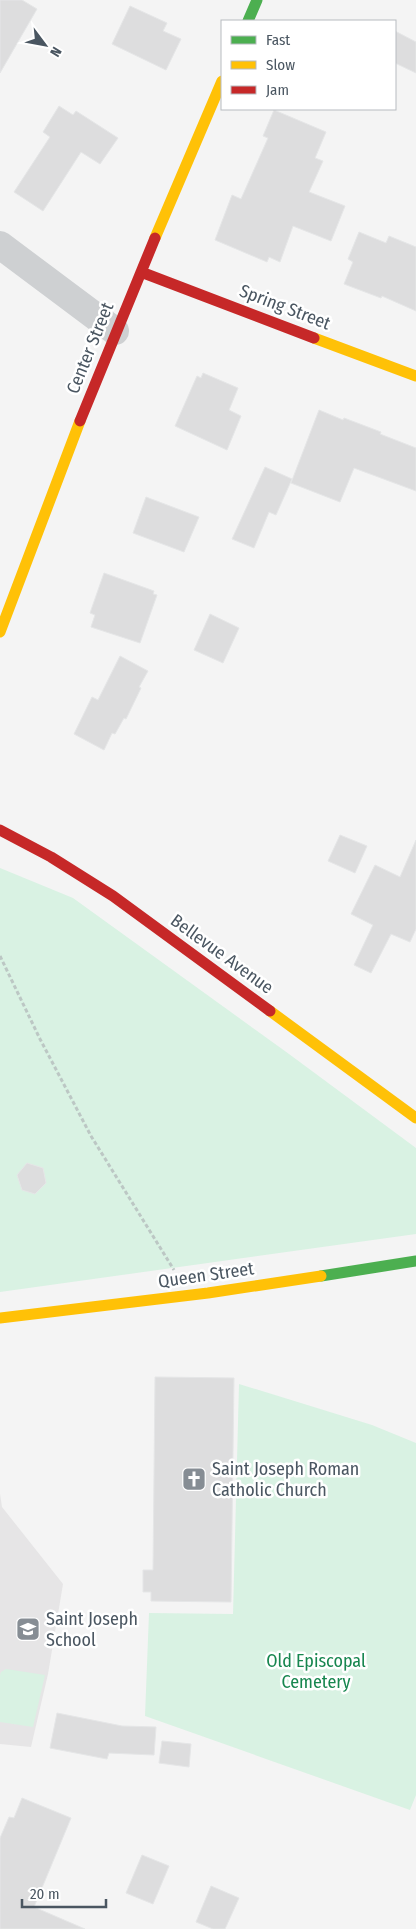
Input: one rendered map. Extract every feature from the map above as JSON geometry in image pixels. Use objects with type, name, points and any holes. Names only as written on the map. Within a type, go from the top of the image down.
[{"type":"street","points":[[248,20],[257,0]]},
{"type":"street","name":"Center Street","points":[[0,632],[23,566],[115,331],[221,83]]},
{"type":"street","points":[[0,244],[115,331]]},
{"type":"street","name":"Spring Street","points":[[141,272],[416,376]]},
{"type":"street","name":"Bellevue Avenue","points":[[0,830],[51,857],[113,896],[416,1118]]},
{"type":"street","name":"Queen Street","points":[[0,1318],[189,1295],[416,1261]]},
{"type":"path","points":[[0,956],[40,1039],[91,1136],[189,1295]]},
{"type":"shaded area","name":"Saint Joseph School","points":[[0,1494],[2,1507],[63,1584],[48,1674],[31,1747],[0,1744]]},
{"type":"green space","points":[[0,868],[73,898],[416,1148],[416,1234],[0,1292]]},
{"type":"green space","name":"Old Episcopal Cemetery","points":[[239,1384],[372,1425],[416,1443],[416,1795],[410,1810],[145,1716],[149,1613],[233,1614]]},
{"type":"green space","points":[[6,1669],[45,1675],[33,1727],[0,1722],[0,1675]]},
{"type":"building","points":[[0,0],[22,0],[37,9],[0,73]]},
{"type":"building","points":[[130,6],[167,23],[163,31],[181,39],[166,70],[112,44]]},
{"type":"building","points":[[396,32],[416,42],[416,73],[396,63]]},
{"type":"building","points":[[59,106],[73,115],[76,111],[118,138],[100,164],[81,152],[43,211],[14,192],[50,137],[43,132]]},
{"type":"building","points":[[274,110],[326,132],[315,158],[323,161],[309,192],[345,206],[331,241],[293,226],[280,262],[269,257],[267,262],[215,240],[232,195],[241,199],[268,138],[263,136]]},
{"type":"building","points":[[359,232],[386,243],[389,236],[416,247],[416,311],[382,296],[381,298],[344,284],[353,262],[348,259]]},
{"type":"building","points":[[203,373],[238,388],[229,410],[241,416],[227,450],[175,426],[197,376],[201,378]]},
{"type":"building","points":[[319,410],[381,432],[380,434],[416,448],[416,491],[354,468],[340,502],[291,483]]},
{"type":"building","points":[[265,467],[292,479],[276,515],[269,512],[254,548],[232,539]]},
{"type":"building","points":[[146,497],[199,517],[184,552],[133,533]]},
{"type":"building","points":[[104,573],[154,591],[153,594],[157,595],[140,643],[91,627],[95,615],[90,613]]},
{"type":"building","points":[[210,614],[239,628],[223,663],[194,650]]},
{"type":"building","points":[[120,656],[148,671],[139,687],[141,688],[126,719],[124,718],[115,734],[112,733],[104,750],[74,734],[92,697],[98,700]]},
{"type":"building","points":[[340,835],[367,846],[355,873],[328,861]]},
{"type":"building","points":[[416,840],[416,929],[410,942],[391,934],[371,973],[354,965],[373,925],[351,914],[375,865],[400,877]]},
{"type":"building","points":[[27,1163],[43,1168],[46,1183],[35,1194],[22,1190],[17,1175]]},
{"type":"building","name":"Saint Joseph Roman Catholic Church","points":[[155,1377],[234,1378],[231,1602],[151,1601],[151,1592],[143,1592],[143,1570],[153,1570]]},
{"type":"building","points":[[57,1713],[122,1726],[156,1727],[154,1755],[109,1753],[107,1759],[50,1748]]},
{"type":"building","points":[[162,1741],[191,1744],[189,1767],[159,1763]]},
{"type":"building","points":[[22,1798],[71,1818],[34,1907],[85,1929],[0,1929],[0,1838],[9,1817],[14,1818]]},
{"type":"building","points":[[142,1855],[169,1866],[153,1904],[126,1893]]},
{"type":"building","points":[[211,1886],[239,1898],[225,1929],[213,1929],[196,1922]]},
{"type":"traffic: fast","points":[[248,20],[257,0]]},
{"type":"traffic: fast","points":[[321,1276],[416,1261]]},
{"type":"traffic: slow","points":[[155,238],[221,83]]},
{"type":"traffic: slow","points":[[314,338],[416,376]]},
{"type":"traffic: slow","points":[[0,632],[80,421]]},
{"type":"traffic: slow","points":[[270,1011],[416,1118]]},
{"type":"traffic: slow","points":[[0,1318],[208,1293],[321,1276]]},
{"type":"traffic: jam","points":[[80,421],[155,238]]},
{"type":"traffic: jam","points":[[141,272],[314,338]]},
{"type":"traffic: jam","points":[[0,830],[51,857],[113,896],[270,1011]]},
{"type":"place","name":"Saint Joseph Roman Catholic Church","points":[[194,1479]]},
{"type":"place","name":"Saint Joseph School","points":[[28,1629]]}]
